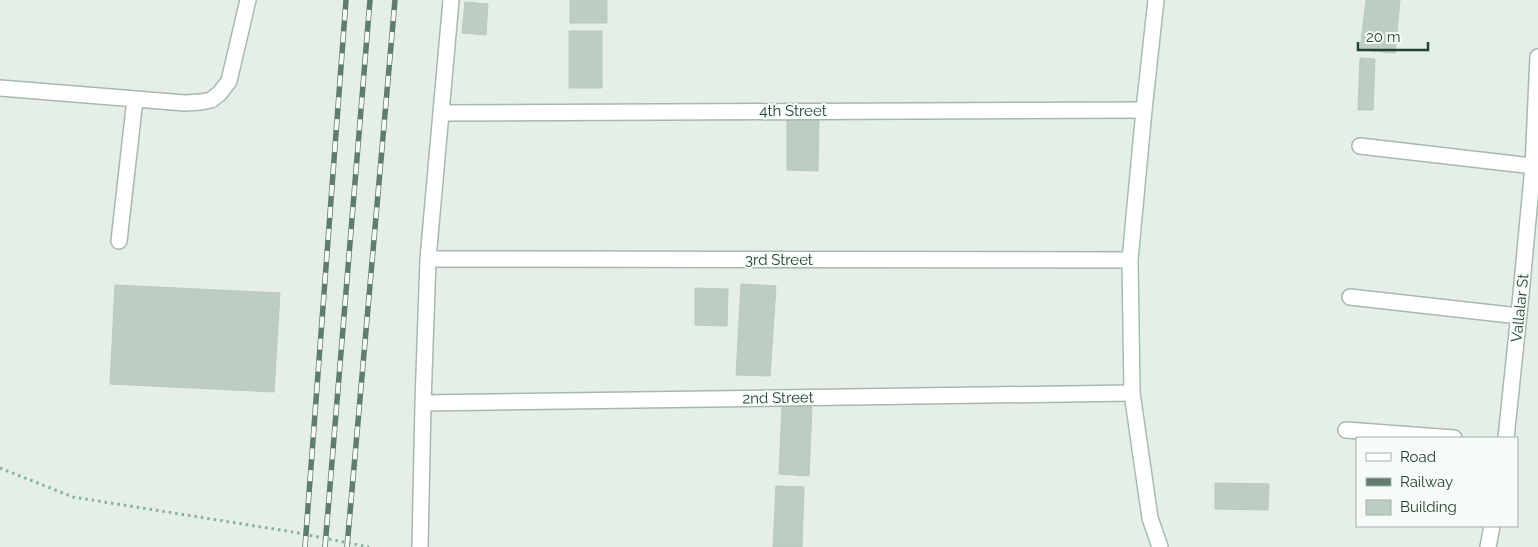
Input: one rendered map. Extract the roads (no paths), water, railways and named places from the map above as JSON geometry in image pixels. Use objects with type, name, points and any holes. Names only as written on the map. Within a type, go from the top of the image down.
[{"type":"street","points":[[0,88],[185,103],[211,100],[220,93],[229,81],[248,0]]},
{"type":"street","points":[[420,547],[428,259],[451,0]]},
{"type":"street","points":[[1156,0],[1130,260],[1132,392],[1150,518],[1160,547]]},
{"type":"street","name":"Vallalar St","points":[[1506,437],[1533,166],[1538,57]]},
{"type":"street","points":[[119,241],[134,99]]},
{"type":"street","name":"4th Street","points":[[441,113],[1144,110]]},
{"type":"street","points":[[1360,146],[1533,166]]},
{"type":"street","name":"3rd Street","points":[[428,259],[1130,260]]},
{"type":"street","points":[[1350,297],[1519,316]]},
{"type":"street","name":"2nd Street","points":[[423,403],[1132,392]]},
{"type":"street","points":[[1346,430],[1440,437]]},
{"type":"street","points":[[1488,547],[1492,527]]},
{"type":"railway","points":[[305,547],[346,0]]},
{"type":"railway","points":[[325,547],[370,0]]},
{"type":"railway","points":[[347,547],[395,0]]}]
